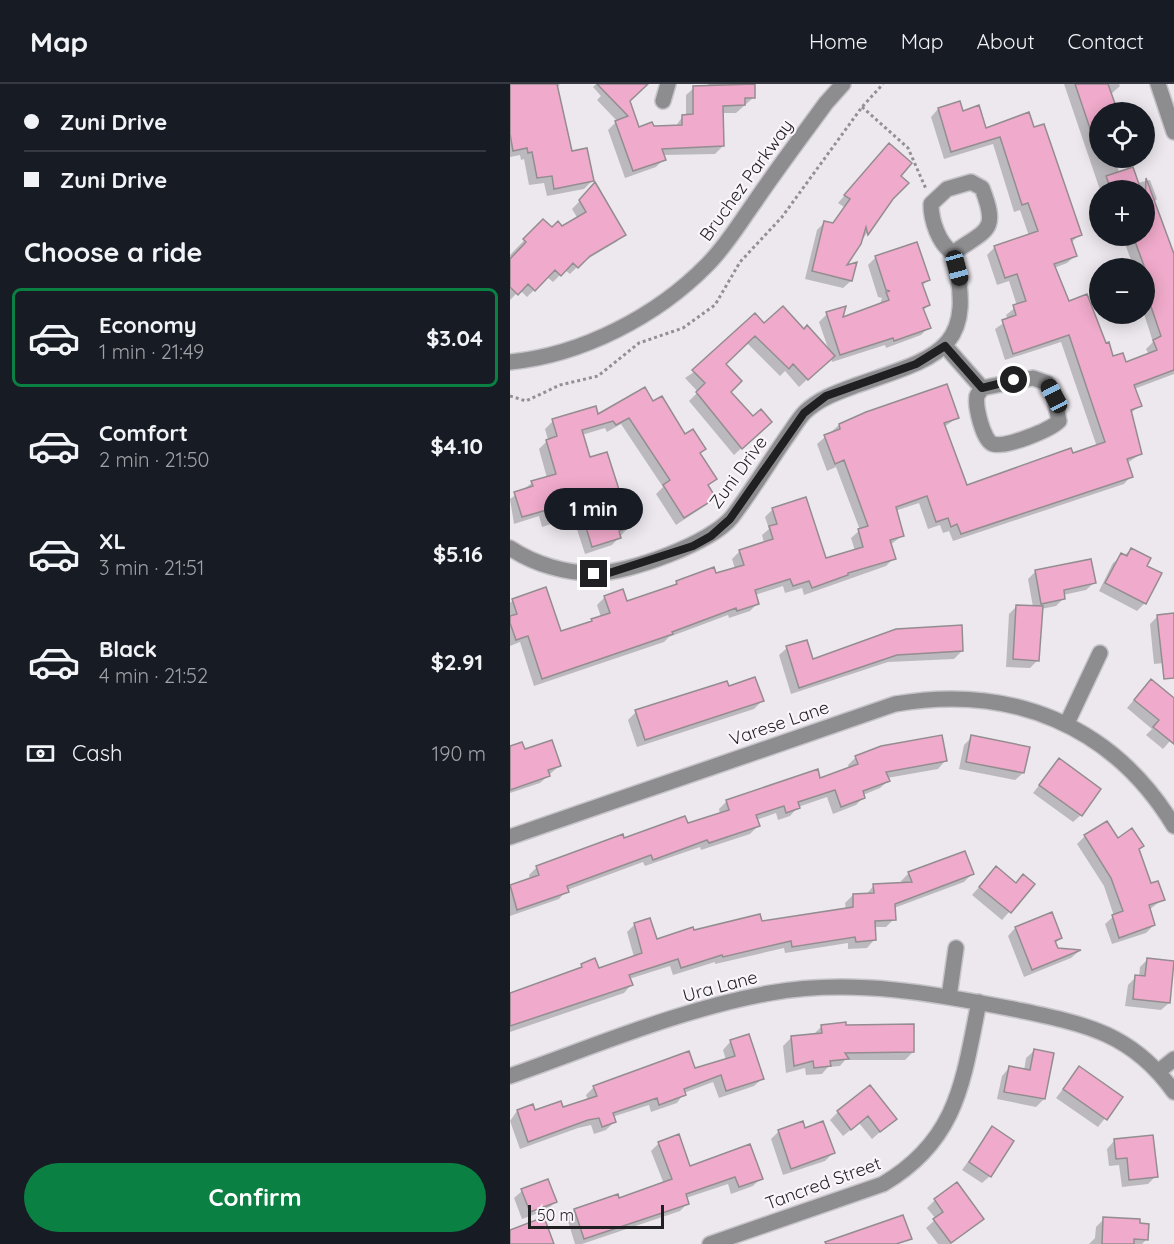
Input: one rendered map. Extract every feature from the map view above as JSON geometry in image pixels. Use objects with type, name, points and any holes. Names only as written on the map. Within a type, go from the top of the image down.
[{"type":"street","points":[[663,101],[668,84]]},
{"type":"street","name":"Bruchez Parkway","points":[[510,362],[552,354],[597,338],[625,325],[675,292],[707,265],[734,234],[826,103],[843,84]]},
{"type":"street","points":[[1158,84],[1174,132]]},
{"type":"street","points":[[953,253],[986,230],[991,221],[990,209],[982,188],[971,182],[947,189],[931,204],[933,220],[945,248],[953,253],[960,283],[961,307],[954,333],[945,346],[982,388]]},
{"type":"street","name":"Zuni Drive","points":[[510,548],[531,559],[563,570],[594,574],[609,573],[693,546],[730,519],[804,413],[826,396],[916,364],[945,346]]},
{"type":"street","points":[[1014,380],[1041,380],[1047,383],[1054,396],[1059,421],[1053,428],[1011,442],[993,444],[988,441],[978,411],[977,396],[982,388],[1014,380]]},
{"type":"street","points":[[1067,723],[1100,653]]},
{"type":"street","name":"Varese Lane","points":[[510,837],[895,704],[915,700],[984,699],[1028,708],[1067,723],[1125,765],[1174,826]]},
{"type":"street","points":[[949,996],[956,948]]},
{"type":"street","name":"Ura Lane","points":[[510,1076],[714,1005],[772,993],[822,988],[884,989],[949,996],[1079,1023],[1112,1035],[1140,1053],[1159,1071],[1174,1092]]},
{"type":"street","name":"Tancred Street","points":[[710,1244],[883,1184],[906,1171],[923,1156],[944,1127],[958,1094],[979,1002]]},
{"type":"street","points":[[1159,1071],[1174,1059]]},
{"type":"path","points":[[862,107],[908,148],[924,188],[934,199]]},
{"type":"building","points":[[510,84],[557,84],[572,151],[587,148],[594,181],[554,189],[552,176],[537,178],[532,152],[528,153],[527,148],[513,151],[510,134]]},
{"type":"building","points":[[597,84],[648,84],[630,101],[639,127],[652,122],[654,126],[682,125],[682,115],[693,114],[693,86],[755,84],[755,98],[745,98],[745,105],[723,106],[724,146],[662,149],[666,160],[633,171],[615,121],[628,116]]},
{"type":"building","points":[[1075,84],[1108,84],[1114,102],[1089,102],[1089,125]]},
{"type":"building","points":[[960,101],[963,111],[979,105],[986,128],[1029,112],[1034,127],[1044,124],[1082,235],[1071,239],[1077,256],[1054,264],[1069,301],[1087,294],[1089,324],[1099,324],[1106,343],[1109,342],[1113,356],[1123,353],[1126,362],[1157,350],[1153,340],[1161,336],[1155,318],[1155,258],[1141,258],[1137,246],[1155,246],[1155,202],[1174,254],[1174,370],[1134,385],[1142,406],[1131,410],[1142,454],[1127,459],[1133,477],[961,534],[957,524],[951,527],[948,518],[936,522],[927,496],[896,507],[904,536],[890,540],[896,559],[848,573],[848,575],[812,588],[809,581],[793,586],[790,579],[755,590],[759,604],[737,611],[736,608],[672,632],[673,634],[542,679],[528,636],[516,640],[510,623],[510,616],[517,614],[512,599],[546,587],[561,631],[592,621],[591,619],[610,613],[604,596],[623,589],[627,601],[677,584],[676,581],[714,567],[716,573],[744,565],[739,550],[773,539],[769,526],[777,524],[772,508],[806,497],[826,558],[863,547],[858,529],[868,526],[844,460],[835,464],[824,435],[840,429],[839,424],[866,412],[947,384],[959,418],[944,423],[967,485],[1071,448],[1073,453],[1105,442],[1069,335],[1013,354],[1002,320],[1016,315],[1013,305],[1026,301],[1017,274],[1005,278],[994,246],[1038,231],[1028,203],[1022,205],[1000,137],[951,152],[938,108]]},
{"type":"building","points":[[889,143],[912,163],[901,176],[909,183],[893,199],[868,235],[866,227],[861,244],[847,265],[857,262],[852,281],[812,271],[824,221],[833,223],[850,199],[844,195]]},
{"type":"building","points":[[1133,168],[1138,180],[1107,180],[1106,176]]},
{"type":"building","points":[[595,182],[626,235],[590,256],[578,268],[573,263],[561,276],[555,270],[535,291],[528,284],[518,295],[510,287],[510,259],[526,242],[523,239],[543,219],[552,227],[558,221],[562,226],[586,212],[579,200]]},
{"type":"building","points":[[917,242],[930,280],[922,283],[930,305],[923,308],[931,328],[894,341],[893,338],[840,355],[826,312],[846,306],[843,317],[889,300],[886,292],[890,291],[886,290],[875,256]]},
{"type":"building","points":[[783,306],[804,329],[807,325],[835,356],[808,380],[793,364],[789,369],[755,336],[726,364],[742,381],[731,392],[753,416],[761,409],[772,422],[742,449],[696,392],[705,383],[692,370],[755,313],[764,323]]},
{"type":"building","points":[[645,387],[653,401],[662,396],[685,434],[693,429],[706,449],[700,453],[717,479],[708,485],[716,498],[684,518],[663,485],[670,480],[629,418],[616,425],[613,421],[582,430],[590,457],[607,452],[631,527],[619,531],[621,538],[592,547],[581,511],[550,520],[547,510],[522,517],[514,492],[533,486],[531,481],[556,474],[546,440],[557,436],[552,419],[596,406],[598,414]]},
{"type":"building","points":[[1131,548],[1151,558],[1147,566],[1162,573],[1146,604],[1105,583],[1121,553],[1127,556]]},
{"type":"building","points":[[1091,559],[1096,583],[1064,590],[1065,599],[1041,604],[1035,570]]},
{"type":"building","points":[[1016,605],[1043,606],[1039,661],[1013,659]]},
{"type":"building","points":[[1174,613],[1174,678],[1164,679],[1157,615]]},
{"type":"building","points":[[962,625],[963,651],[897,655],[799,688],[786,646],[807,640],[813,659],[896,629]]},
{"type":"building","points":[[755,677],[764,701],[645,740],[635,710],[727,681],[729,686]]},
{"type":"building","points":[[1151,679],[1174,698],[1174,744],[1153,727],[1159,720],[1134,700]]},
{"type":"building","points":[[942,735],[947,761],[886,772],[890,781],[863,791],[865,798],[841,807],[835,790],[798,802],[800,808],[786,813],[784,806],[756,815],[760,826],[709,843],[707,840],[653,860],[651,855],[567,886],[569,892],[517,910],[510,885],[539,875],[536,866],[623,834],[624,838],[685,816],[688,823],[729,810],[726,800],[818,769],[820,778],[858,764],[855,756],[881,746]]},
{"type":"building","points":[[971,735],[1030,747],[1024,773],[966,762]]},
{"type":"building","points":[[552,740],[561,766],[548,770],[550,776],[510,790],[510,746],[522,742],[525,749]]},
{"type":"building","points":[[1059,758],[1101,789],[1082,816],[1039,785]]},
{"type":"building","points":[[1107,821],[1118,838],[1132,828],[1144,846],[1139,849],[1151,883],[1158,881],[1165,900],[1149,905],[1155,925],[1119,938],[1112,915],[1123,911],[1111,878],[1084,835]]},
{"type":"building","points":[[965,851],[974,874],[895,904],[896,920],[875,921],[876,940],[856,942],[855,937],[792,947],[791,941],[723,957],[722,955],[681,968],[678,959],[629,975],[633,985],[510,1026],[510,993],[582,967],[581,964],[595,958],[599,968],[642,953],[634,923],[650,918],[657,939],[693,927],[694,930],[760,914],[762,921],[853,907],[853,894],[874,893],[873,884],[912,882],[908,872]]},
{"type":"building","points":[[996,866],[1016,883],[1023,874],[1035,884],[1011,913],[979,887]]},
{"type":"building","points":[[1052,912],[1062,938],[1055,941],[1058,948],[1081,950],[1032,970],[1015,927]]},
{"type":"building","points":[[1147,958],[1174,961],[1170,1003],[1133,999],[1135,975],[1145,976]]},
{"type":"building","points":[[846,1022],[846,1025],[914,1024],[914,1052],[845,1053],[849,1059],[830,1061],[831,1066],[814,1068],[813,1061],[794,1066],[791,1036],[822,1033],[821,1025]]},
{"type":"building","points":[[749,1034],[764,1079],[726,1091],[721,1075],[684,1089],[686,1095],[659,1105],[657,1098],[613,1113],[616,1122],[602,1127],[599,1118],[588,1120],[528,1142],[517,1110],[533,1104],[535,1110],[561,1101],[563,1107],[597,1096],[593,1086],[689,1051],[695,1068],[735,1056],[730,1040]]},
{"type":"building","points":[[1034,1049],[1054,1053],[1045,1099],[1004,1092],[1009,1066],[1030,1070]]},
{"type":"building","points":[[1079,1066],[1123,1097],[1107,1120],[1063,1089]]},
{"type":"building","points":[[870,1085],[897,1119],[880,1132],[868,1116],[851,1130],[837,1111]]},
{"type":"building","points":[[803,1121],[805,1128],[823,1121],[835,1153],[791,1169],[778,1130]]},
{"type":"building","points":[[992,1126],[1014,1141],[991,1177],[969,1162]]},
{"type":"building","points":[[679,1134],[690,1166],[750,1144],[763,1179],[739,1187],[735,1177],[686,1194],[689,1204],[584,1239],[574,1209],[618,1194],[619,1198],[672,1179],[658,1142]]},
{"type":"building","points":[[1153,1135],[1158,1177],[1129,1180],[1127,1158],[1116,1159],[1114,1139]]},
{"type":"building","points":[[548,1179],[557,1202],[530,1212],[521,1189]]},
{"type":"building","points":[[957,1182],[984,1219],[951,1243],[933,1219],[943,1212],[934,1199]]},
{"type":"building","points":[[903,1215],[912,1239],[896,1244],[826,1244],[825,1242]]},
{"type":"building","points":[[544,1217],[554,1244],[510,1244],[510,1230]]},
{"type":"building","points":[[1103,1217],[1140,1219],[1140,1223],[1149,1224],[1148,1240],[1134,1239],[1134,1244],[1102,1244]]},
{"type":"route","points":[[594,574],[609,573],[693,546],[711,536],[730,519],[804,413],[826,396],[916,364],[935,355],[945,346],[982,388],[1014,380]]}]
